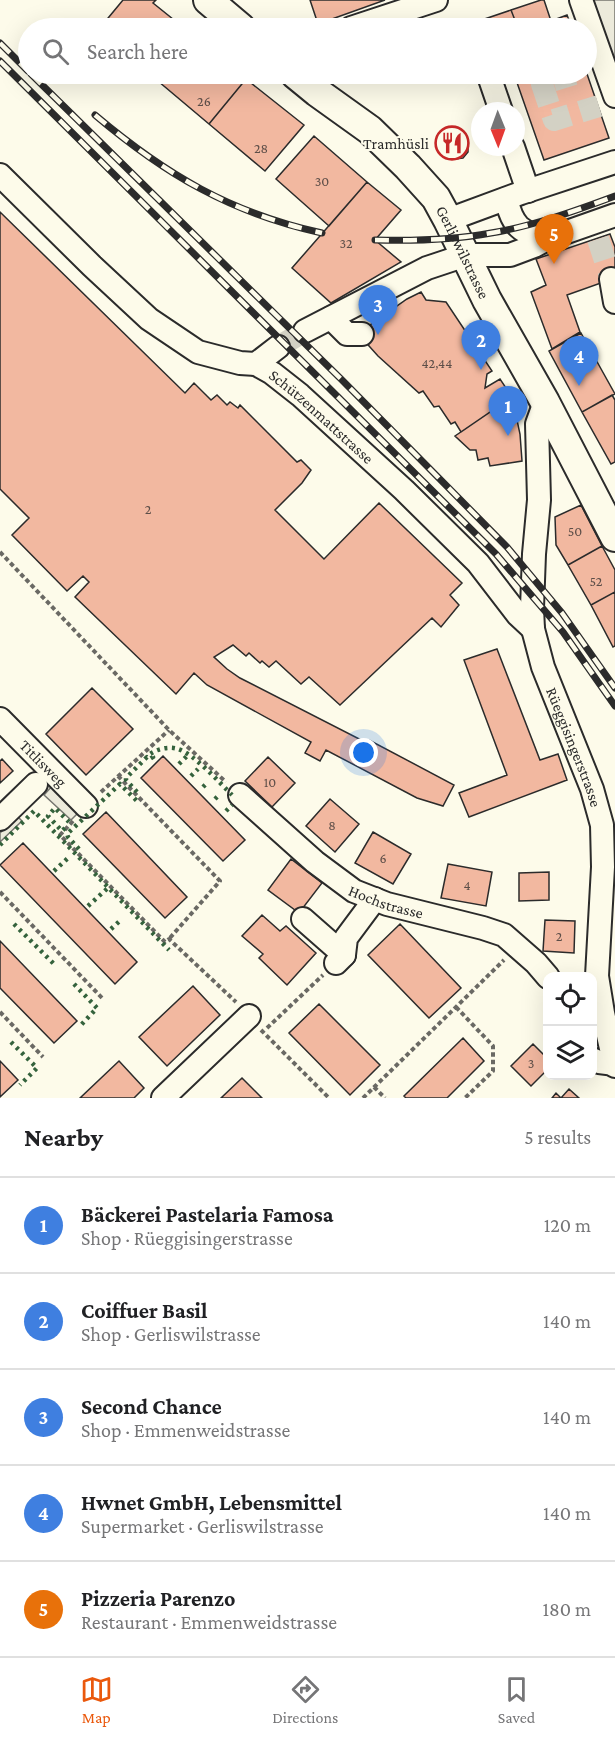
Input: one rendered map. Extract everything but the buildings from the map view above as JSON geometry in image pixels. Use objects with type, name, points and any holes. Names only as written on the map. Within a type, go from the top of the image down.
[{"type":"main road","points":[[208,0],[229,18]]},
{"type":"main road","name":"Gerliswilstrasse","points":[[307,84],[370,130],[436,198],[487,300],[545,402],[615,537]]},
{"type":"street","points":[[381,18],[436,0]]},
{"type":"street","points":[[581,0],[584,18]]},
{"type":"street","points":[[597,72],[610,101]]},
{"type":"street","points":[[492,84],[498,102]]},
{"type":"street","points":[[516,156],[528,191]]},
{"type":"street","points":[[448,220],[615,162]]},
{"type":"street","name":"Schützenmattstrasse","points":[[0,176],[149,319],[198,352],[240,363],[256,364],[272,373],[300,395],[404,490],[478,563],[518,615],[532,618]]},
{"type":"street","points":[[506,200],[510,215],[523,233],[547,239]]},
{"type":"street","points":[[305,331],[427,268],[466,255],[510,255],[547,239],[595,231],[615,215]]},
{"type":"street","points":[[611,279],[615,302]]},
{"type":"street","points":[[332,318],[347,334],[362,334]]},
{"type":"street","points":[[256,364],[278,347]]},
{"type":"street","points":[[532,618],[539,500],[537,424],[545,402]]},
{"type":"street","name":"Rüeggisingerstrasse","points":[[532,618],[543,667],[592,789],[602,825],[606,976],[603,1013],[615,1065]]},
{"type":"street","name":"Titlisweg","points":[[0,719],[86,806]]},
{"type":"street","points":[[0,819],[36,784]]},
{"type":"street","name":"Hochstrasse","points":[[240,795],[315,862],[354,891],[387,904],[504,935],[544,972]]},
{"type":"street","points":[[303,919],[340,959],[346,938],[375,899]]},
{"type":"street","points":[[163,1098],[249,1016]]},
{"type":"street","points":[[597,1061],[615,1065]]},
{"type":"path","points":[[0,552],[169,730],[240,795]]},
{"type":"path","points":[[118,776],[220,881],[165,942],[60,835],[86,806],[118,776],[169,730]]},
{"type":"path","points":[[0,892],[104,1000]]},
{"type":"path","points":[[169,939],[243,1008],[329,1098]]},
{"type":"path","points":[[363,1098],[517,947]]},
{"type":"path","points":[[456,1006],[493,1046],[493,1071],[465,1098]]},
{"type":"path","points":[[0,1012],[43,1057]]},
{"type":"path","points":[[374,1087],[386,1098]]},
{"type":"shaded area","points":[[590,0],[615,0],[615,71],[597,18]]},
{"type":"shaded area","points":[[53,785],[80,811],[71,820],[44,795]]},
{"type":"shaded area","points":[[17,816],[22,821],[0,842],[0,833]]},
{"type":"tunnel","points":[[542,84],[554,120],[599,106]]},
{"type":"tunnel","points":[[598,239],[611,279]]},
{"type":"tunnel","points":[[278,347],[305,331]]},
{"type":"railway","points":[[0,43],[18,61]]},
{"type":"railway","points":[[0,61],[18,79]]},
{"type":"railway","points":[[23,84],[496,554],[563,632],[615,706]]},
{"type":"railway","points":[[41,84],[341,379],[507,547],[562,613],[615,688]]},
{"type":"railway","points":[[95,115],[148,156],[201,189],[258,215],[322,233]]},
{"type":"railway","points":[[375,240],[433,240],[491,233],[538,222],[615,196]]},
{"type":"hedge","points":[[137,792],[126,778],[147,757],[150,759],[153,757],[150,754],[160,749],[171,748],[191,756],[232,795]]},
{"type":"hedge","points":[[179,764],[188,755]]},
{"type":"hedge","points":[[191,776],[198,769]]},
{"type":"hedge","points":[[203,787],[208,782]]},
{"type":"hedge","points":[[79,849],[67,834],[120,784],[138,802]]},
{"type":"hedge","points":[[215,799],[220,794]]},
{"type":"hedge","points":[[226,811],[232,805]]},
{"type":"hedge","points":[[65,828],[62,831],[48,816],[55,808],[69,822]]},
{"type":"hedge","points":[[0,845],[34,811],[169,950]]},
{"type":"hedge","points":[[54,871],[68,858]]},
{"type":"hedge","points":[[88,906],[109,887]]},
{"type":"hedge","points":[[111,929],[122,919]]},
{"type":"hedge","points":[[14,924],[56,966]]},
{"type":"hedge","points":[[74,984],[97,1008],[81,1025]]},
{"type":"hedge","points":[[11,1042],[37,1068],[20,1085]]},
{"type":"place","name":"Tramhüsli","points":[[452,143]]},
{"type":"place","name":"Pizzeria Parenzo","points":[[554,264]]},
{"type":"place","name":"Second Chance","points":[[378,335]]},
{"type":"place","name":"Coiffuer Basil","points":[[481,370]]},
{"type":"place","name":"Hwnet GmbH, Lebensmittel","points":[[579,386]]},
{"type":"place","name":"Bäckerei Pastelaria Famosa","points":[[508,436]]}]
